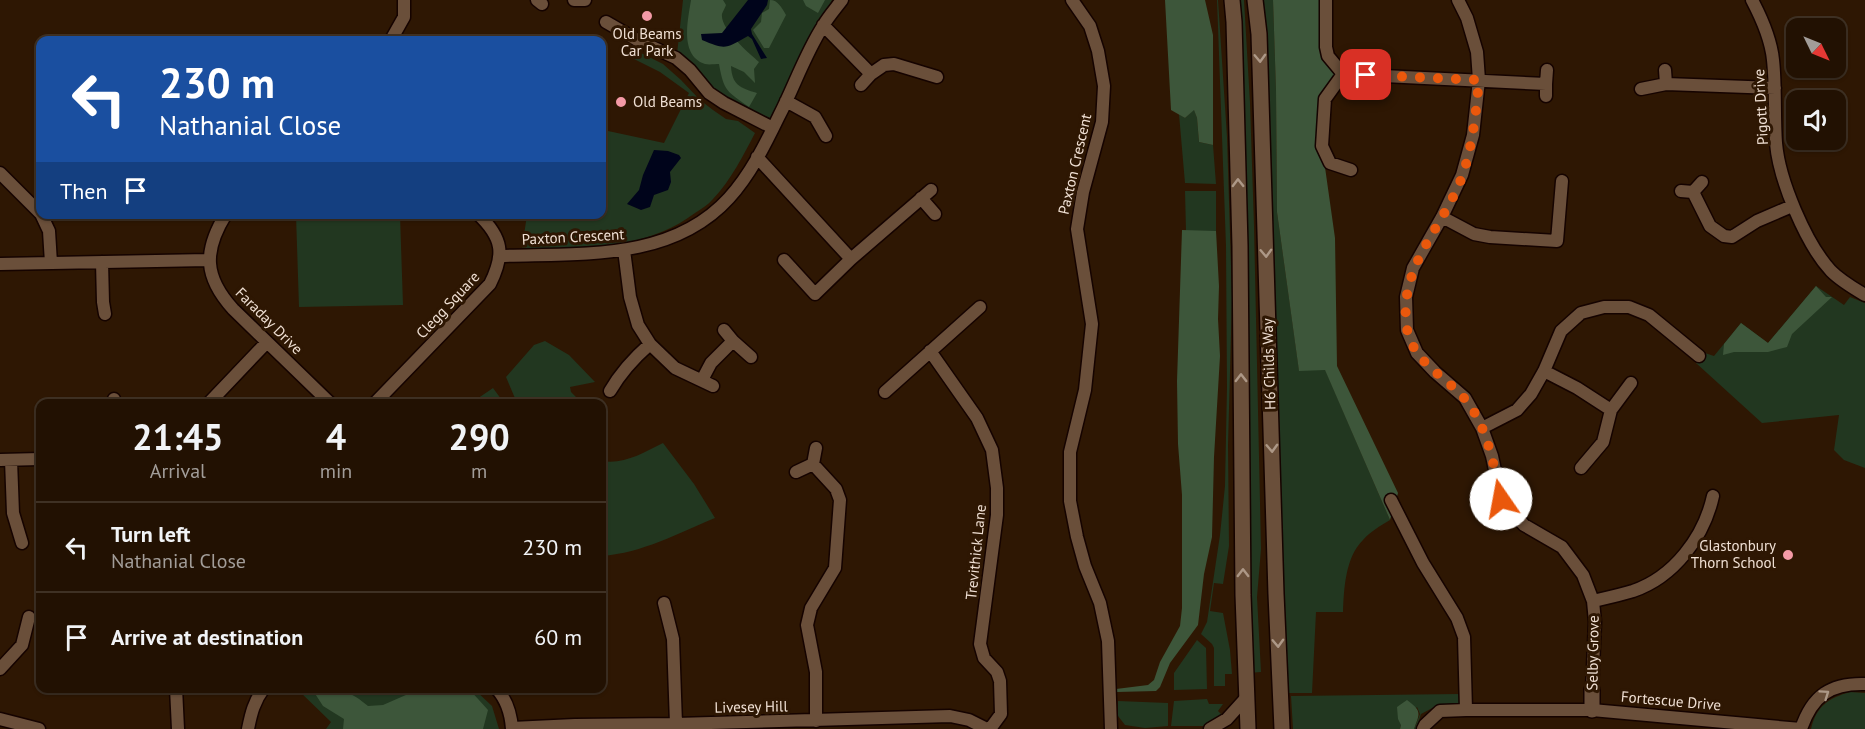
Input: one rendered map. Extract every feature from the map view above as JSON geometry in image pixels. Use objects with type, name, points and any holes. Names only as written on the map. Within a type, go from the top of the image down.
[{"type":"street","points":[[393,36],[404,17],[404,0]]},
{"type":"street","points":[[574,0],[585,0]]},
{"type":"street","name":"Paxton Crescent","points":[[500,256],[614,252],[644,247],[676,236],[703,220],[728,199],[749,171],[773,128],[823,26],[842,0]]},
{"type":"street","name":"Paxton Crescent","points":[[1072,0],[1090,26],[1098,51],[1104,86],[1102,122],[1085,181],[1077,229],[1092,324],[1085,390],[1070,452],[1070,501],[1077,537],[1085,566],[1100,603],[1108,641],[1111,729]]},
{"type":"street","name":"H6 Childs Way","points":[[1232,0],[1240,246],[1243,584],[1247,725]]},
{"type":"street","name":"H6 Childs Way","points":[[1255,0],[1259,34],[1281,722]]},
{"type":"street","points":[[1326,0],[1328,56],[1343,74],[1479,80],[1546,90],[1547,70]]},
{"type":"street","name":"Selby Grove","points":[[1458,0],[1467,18],[1477,52],[1479,80],[1473,135],[1462,176],[1413,268],[1406,297],[1407,330],[1417,353],[1465,398],[1482,428],[1492,456],[1501,499],[1524,525],[1562,547],[1583,575],[1593,601],[1595,622],[1592,710]]},
{"type":"street","name":"Pigott Drive","points":[[1752,0],[1768,35],[1773,59],[1776,144],[1792,206],[1817,252],[1831,271],[1849,286],[1865,295]]},
{"type":"street","points":[[606,22],[639,41],[676,58],[690,70],[709,93],[773,128]]},
{"type":"street","points":[[823,26],[871,74]]},
{"type":"street","points":[[861,85],[884,65],[894,64],[937,77]]},
{"type":"street","points":[[1665,70],[1666,84]]},
{"type":"street","points":[[1343,74],[1325,99],[1322,146],[1330,163],[1351,170]]},
{"type":"street","points":[[1641,89],[1666,84],[1774,88]]},
{"type":"street","points":[[786,100],[815,117],[825,135]]},
{"type":"street","points":[[757,157],[851,259]]},
{"type":"street","points":[[0,173],[36,209]]},
{"type":"street","points":[[1442,216],[1474,234],[1557,247],[1562,181]]},
{"type":"street","points":[[1702,182],[1687,192],[1710,226],[1724,236],[1732,237],[1757,221],[1792,206]]},
{"type":"street","points":[[784,260],[815,294],[851,259],[926,194],[935,214]]},
{"type":"street","points":[[43,219],[49,231],[51,263]]},
{"type":"street","points":[[0,264],[208,260],[214,239],[224,219]]},
{"type":"street","points":[[483,219],[491,227],[499,242],[500,256]]},
{"type":"street","points":[[624,250],[630,297],[639,325],[650,344],[675,368],[707,383],[711,363],[733,341]]},
{"type":"street","name":"Clegg Square","points":[[379,399],[490,284],[500,256]]},
{"type":"street","name":"Faraday Drive","points":[[208,260],[213,279],[224,299],[326,399]]},
{"type":"street","points":[[102,262],[105,314]]},
{"type":"street","points":[[1482,428],[1517,410],[1531,394],[1544,371],[1561,331],[1581,314],[1604,306],[1629,307],[1649,315],[1699,356]]},
{"type":"street","points":[[885,392],[980,307]]},
{"type":"street","points":[[723,330],[751,357]]},
{"type":"street","points":[[213,399],[267,342]]},
{"type":"street","points":[[610,391],[632,360],[650,344]]},
{"type":"street","name":"Trevithick Lane","points":[[930,351],[977,418],[992,450],[997,488],[997,515],[980,644],[984,658],[997,672],[1002,697],[1001,714],[986,728]]},
{"type":"street","points":[[1544,371],[1577,388],[1611,410]]},
{"type":"street","points":[[1581,468],[1603,442],[1611,410],[1631,383]]},
{"type":"street","points":[[813,464],[816,448]]},
{"type":"street","points":[[22,543],[13,513],[5,460],[36,459]]},
{"type":"street","points":[[796,472],[813,464]]},
{"type":"street","points":[[813,464],[836,489],[840,500],[835,568],[811,608],[807,625],[816,672],[816,721]]},
{"type":"street","points":[[1593,601],[1635,590],[1665,573],[1691,548],[1713,496]]},
{"type":"street","points":[[1391,500],[1423,563],[1457,618],[1464,637],[1466,710]]},
{"type":"street","points":[[664,603],[673,639],[676,724]]},
{"type":"street","points":[[0,669],[22,645],[29,617]]},
{"type":"street","name":"Fortescue Drive","points":[[1423,729],[1440,711],[1466,710],[1592,710],[1801,729],[1807,712],[1817,699],[1831,689],[1848,684],[1865,684]]},
{"type":"street","points":[[176,693],[178,729]]},
{"type":"street","points":[[248,729],[251,712],[260,693]]},
{"type":"street","points":[[500,693],[510,711],[512,729]]},
{"type":"street","points":[[1210,729],[1227,719],[1246,698]]},
{"type":"street","name":"Livesey Hill","points":[[512,729],[676,724],[775,725],[816,721],[950,716],[969,720],[986,728]]},
{"type":"street","points":[[1,722],[39,729]]},
{"type":"green space","points":[[683,0],[832,0],[770,118],[722,99],[700,71],[677,54]]},
{"type":"green space","points":[[691,0],[723,0],[726,5],[722,14],[726,27],[759,62],[754,69],[755,83],[744,72],[731,66],[735,82],[757,93],[749,107],[725,86],[719,64],[705,64],[691,53],[687,36]]},
{"type":"green space","points":[[770,0],[778,3],[786,15],[769,48],[764,48],[753,30],[761,22],[762,13],[769,9]]},
{"type":"green space","points":[[803,0],[825,0],[818,13],[806,6]]},
{"type":"green space","points":[[1165,0],[1205,0],[1213,35],[1213,145],[1199,142],[1194,110],[1185,118],[1171,110]]},
{"type":"green space","points":[[1217,0],[1227,137],[1232,298],[1228,445],[1229,546],[1223,584],[1214,583],[1210,611],[1223,613],[1232,674],[1225,674],[1225,686],[1214,686],[1214,648],[1201,634],[1207,622],[1225,486],[1226,246]]},
{"type":"green space","points":[[1236,0],[1244,0],[1250,103],[1261,549],[1257,597],[1261,672],[1248,673]]},
{"type":"green space","points":[[1257,0],[1273,0],[1277,212],[1299,370],[1325,369],[1390,520],[1366,537],[1352,556],[1347,574],[1343,612],[1316,612],[1312,693],[1282,693]]},
{"type":"green space","points":[[1273,0],[1320,0],[1326,47],[1343,74],[1325,100],[1322,146],[1335,238],[1337,366],[1398,493],[1390,520],[1325,370],[1299,371],[1277,212]]},
{"type":"green space","points":[[633,49],[663,64],[700,100],[726,119],[738,121],[755,133],[741,159],[709,203],[676,225],[655,234],[634,241],[589,248],[522,248],[526,219],[606,219],[606,134],[608,131],[664,143],[689,93],[660,72],[632,58]]},
{"type":"green space","points":[[1194,109],[1199,142],[1213,145],[1216,184],[1185,183],[1179,114],[1185,118]]},
{"type":"green space","points":[[1185,191],[1216,191],[1216,231],[1186,231]]},
{"type":"green space","points":[[296,219],[400,219],[403,305],[299,307]]},
{"type":"green space","points":[[1182,230],[1216,231],[1220,356],[1212,537],[1204,574],[1198,625],[1170,663],[1160,687],[1156,691],[1117,692],[1116,689],[1148,685],[1154,680],[1160,662],[1180,626],[1182,495],[1177,381]]},
{"type":"green space","points":[[1816,286],[1844,305],[1850,297],[1865,303],[1865,468],[1844,460],[1834,450],[1839,415],[1762,423],[1696,363],[1705,353],[1714,356],[1741,323],[1768,343]]},
{"type":"green space","points":[[1816,286],[1826,297],[1832,297],[1792,334],[1787,347],[1768,352],[1734,352],[1723,355],[1724,344],[1741,323],[1768,343]]},
{"type":"green space","points":[[545,341],[569,355],[595,382],[570,387],[571,392],[578,399],[515,399],[506,377],[534,345]]},
{"type":"green space","points":[[493,388],[501,399],[477,399]]},
{"type":"green space","points":[[663,443],[694,484],[715,518],[646,547],[606,555],[606,462],[625,460]]},
{"type":"green space","points":[[1197,640],[1206,648],[1207,689],[1174,690],[1174,673]]},
{"type":"green space","points":[[1850,692],[1865,693],[1865,729],[1811,729],[1816,714],[1824,704]]},
{"type":"green space","points":[[301,693],[478,693],[492,706],[499,729],[326,729],[331,722]]},
{"type":"green space","points":[[315,693],[348,693],[368,706],[383,705],[410,693],[473,693],[488,710],[483,729],[343,729],[344,719],[323,706]]},
{"type":"green space","points":[[1460,694],[1459,704],[1440,704],[1421,714],[1416,729],[1414,729],[1420,714],[1417,707],[1400,729],[1293,729],[1291,696]]},
{"type":"green space","points":[[1207,699],[1209,704],[1223,704],[1218,711],[1222,715],[1203,726],[1171,726],[1174,701]]},
{"type":"green space","points":[[1407,700],[1417,710],[1418,719],[1414,729],[1400,729],[1397,707]]},
{"type":"green space","points":[[1118,701],[1168,703],[1168,726],[1145,728],[1125,725],[1118,716]]},
{"type":"water","points":[[748,0],[768,0],[751,29],[767,58],[761,59],[752,39],[748,36],[725,47],[702,40],[701,34],[722,33]]},
{"type":"water","points":[[654,150],[668,151],[681,158],[670,172],[671,182],[668,190],[654,195],[650,207],[641,210],[627,204],[639,190]]},
{"type":"place","name":"Old Beams Car Park","points":[[647,16]]},
{"type":"place","name":"Old Beams","points":[[621,102]]},
{"type":"place","name":"Glastonbury Thorn School","points":[[1788,555]]},
{"type":"route","points":[[1366,75],[1479,80],[1473,135],[1462,176],[1413,268],[1406,297],[1407,330],[1417,353],[1465,398],[1482,428],[1492,456],[1501,499]]}]
